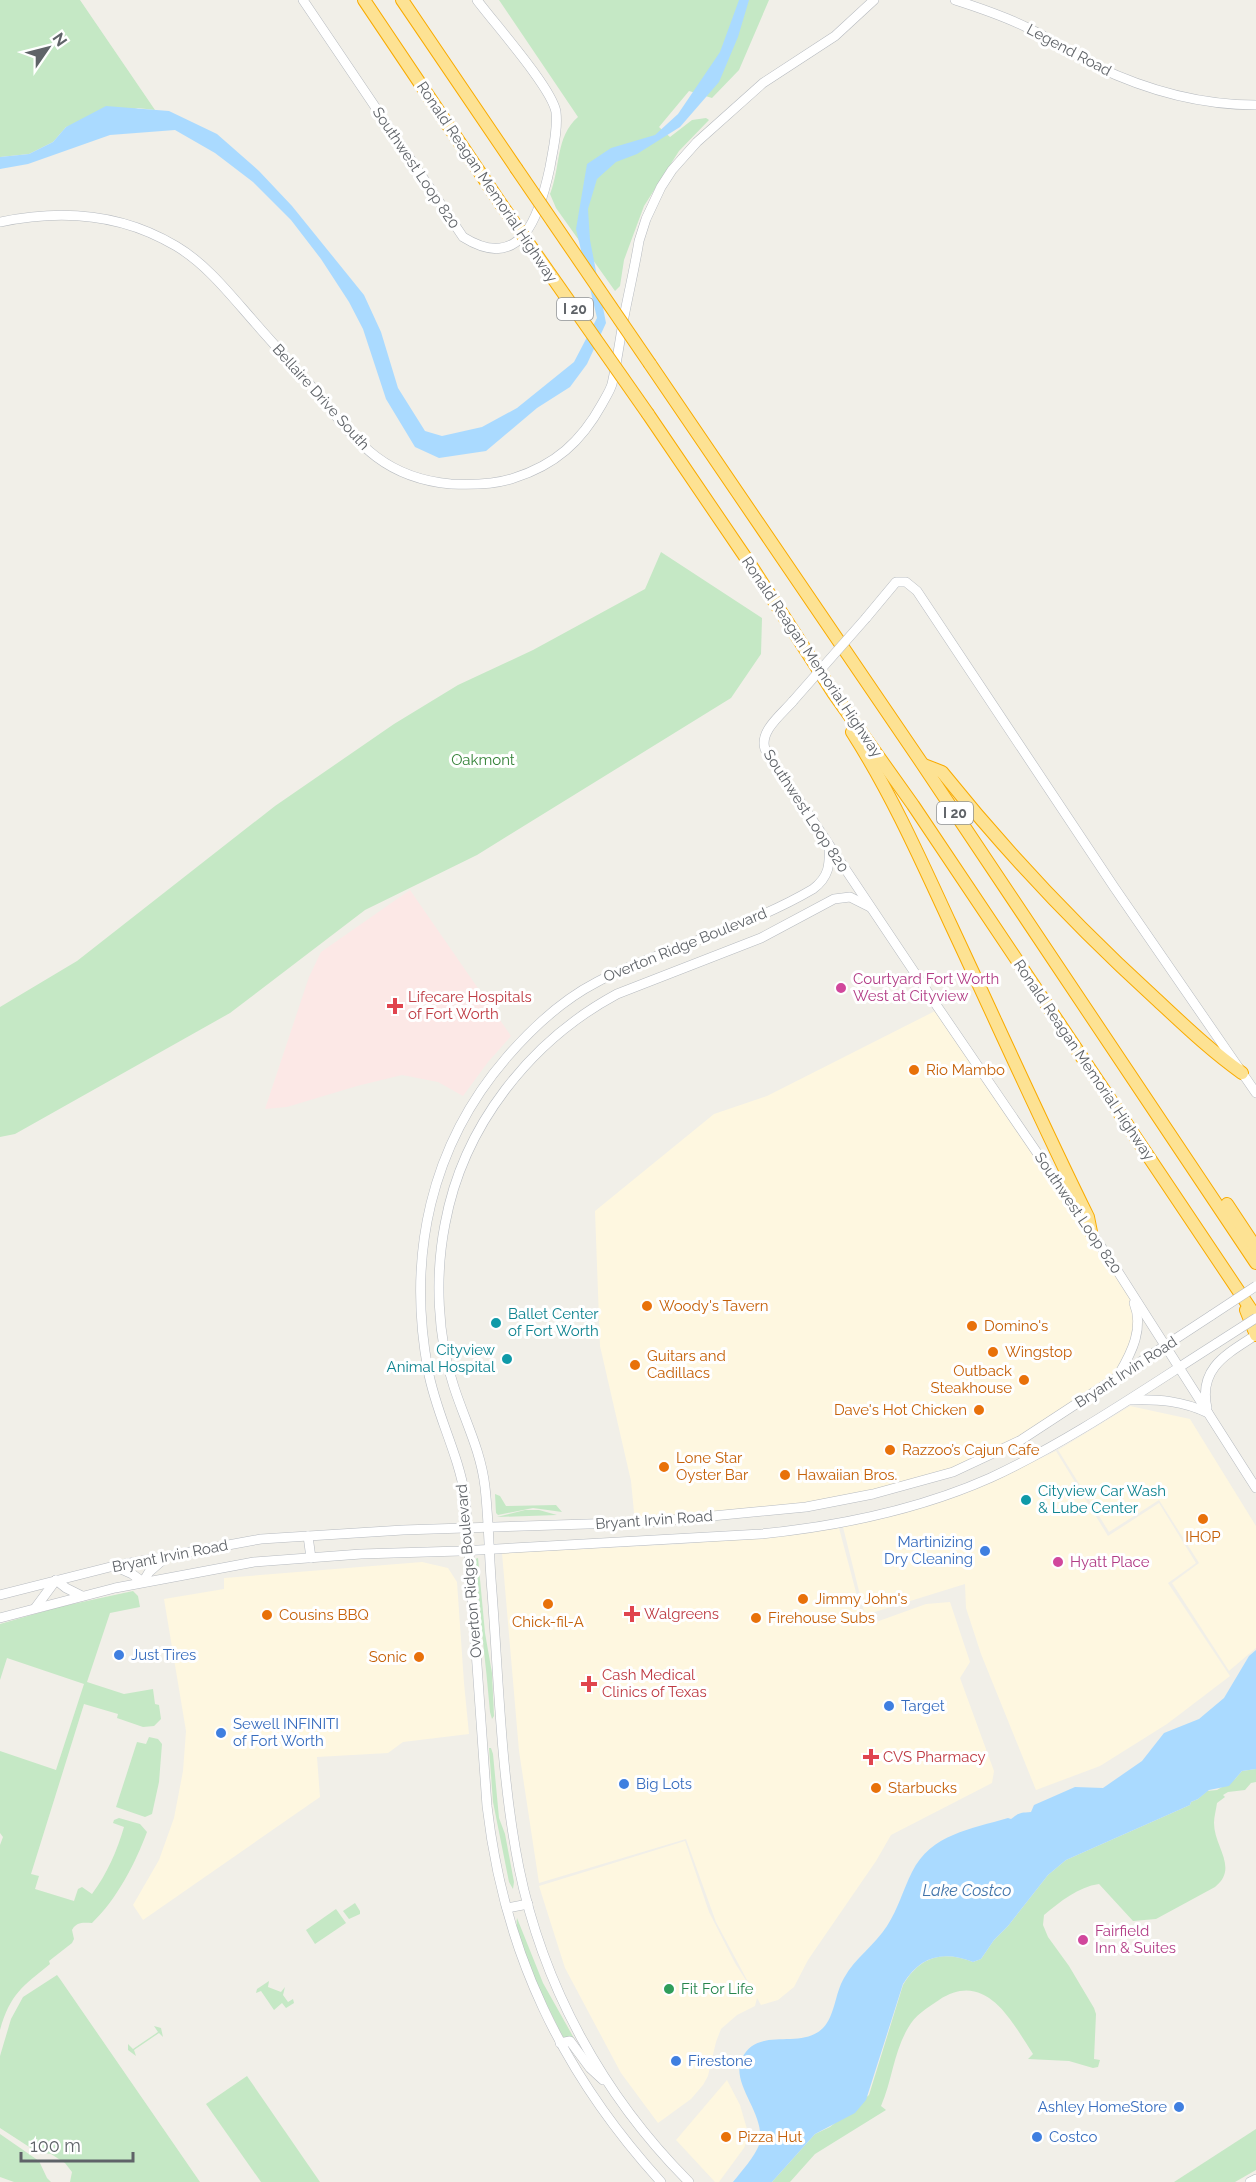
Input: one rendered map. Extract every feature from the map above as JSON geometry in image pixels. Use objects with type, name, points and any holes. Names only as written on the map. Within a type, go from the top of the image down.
[{"type":"highway","name":"Ronald Reagan Memorial Highway","points":[[364,0],[501,204],[750,564],[834,694],[913,805],[1256,1318]]},
{"type":"highway","name":"Ronald Reagan Memorial Highway","points":[[402,0],[923,765],[1256,1263]]},
{"type":"highway","points":[[834,694],[840,714],[864,752],[906,830],[1043,1125],[1088,1216],[1091,1232]]},
{"type":"highway","points":[[923,765],[942,772],[1037,882],[1118,964],[1215,1054],[1242,1073]]},
{"type":"highway","points":[[1120,1060],[1134,1067],[1256,1248]]},
{"type":"highway","points":[[1239,1293],[1256,1335]]},
{"type":"street","name":"Southwest Loop 820","points":[[303,0],[463,237],[482,247],[494,249],[512,246],[530,230],[544,193],[556,137],[556,111],[535,75],[477,0]]},
{"type":"street","name":"Bellaire Drive South","points":[[0,222],[45,214],[91,216],[112,219],[133,226],[177,246],[216,278],[354,438],[372,454],[394,469],[417,479],[464,485],[489,484],[534,471],[547,465],[566,451],[583,433],[611,386],[639,241],[646,219],[672,170],[697,142],[763,83],[844,29],[874,0]]},
{"type":"street","name":"Legend Road","points":[[955,0],[999,14],[1116,75],[1185,98],[1256,105]]},
{"type":"street","name":"Southwest Loop 820","points":[[1256,1093],[1107,877],[917,591],[906,582],[896,582],[766,732],[763,742],[771,758],[829,846],[1128,1286],[1256,1488]]},
{"type":"street","name":"Overton Ridge Boulevard","points":[[661,2182],[589,2091],[547,2021],[527,1972],[507,1908],[489,1825],[462,1476],[441,1418],[428,1371],[419,1298],[427,1218],[455,1133],[488,1081],[520,1042],[560,1005],[598,981],[754,918],[813,889],[821,883],[829,868],[829,846]]},
{"type":"street","name":"Overton Ridge Boulevard","points":[[689,2182],[611,2088],[555,1986],[528,1904],[513,1833],[502,1733],[485,1490],[478,1451],[448,1366],[440,1289],[441,1249],[445,1222],[455,1186],[470,1149],[503,1092],[549,1042],[582,1015],[617,994],[648,980],[761,938],[834,899],[850,897],[870,907]]},
{"type":"street","points":[[645,961],[648,980]]},
{"type":"street","points":[[488,1081],[503,1092]]},
{"type":"street","points":[[1118,1377],[1134,1346],[1138,1326],[1137,1310],[1128,1286]]},
{"type":"street","name":"Bryant Irvin Road","points":[[0,1595],[114,1566],[261,1539],[651,1522],[806,1507],[873,1494],[940,1476],[984,1459],[1022,1440],[1256,1286]]},
{"type":"street","name":"Bryant Irvin Road","points":[[0,1618],[143,1582],[254,1562],[361,1554],[761,1534],[809,1529],[868,1518],[945,1495],[988,1479],[1070,1437],[1256,1318]]},
{"type":"street","points":[[1208,1414],[1205,1400],[1208,1377],[1212,1368],[1229,1352],[1256,1335]]},
{"type":"street","points":[[428,1371],[448,1366]]},
{"type":"street","points":[[1129,1400],[1173,1401],[1195,1407],[1208,1414]]},
{"type":"street","points":[[308,1536],[311,1558]]},
{"type":"street","points":[[114,1566],[143,1582],[149,1572],[167,1556]]},
{"type":"street","points":[[36,1608],[56,1580],[82,1596]]},
{"type":"street","points":[[483,1736],[502,1733]]},
{"type":"street","points":[[507,1908],[528,1904]]},
{"type":"street","points":[[560,2043],[570,2041],[590,2068],[611,2088]]},
{"type":"street","points":[[1250,2182],[1256,2179]]},
{"type":"shaded area","name":"Lifecare Hospitals of Fort Worth","points":[[410,890],[511,1036],[463,1096],[438,1082],[402,1075],[287,1107],[265,1109],[309,977],[321,952]]},
{"type":"shaded area","points":[[939,1009],[1128,1286],[1138,1319],[1118,1377],[984,1459],[822,1505],[635,1523],[631,1481],[600,1346],[595,1211],[714,1114],[767,1096]]},
{"type":"shaded area","points":[[1130,1406],[1190,1419],[1256,1526],[1256,1648],[1229,1671],[1172,1583],[1199,1563],[1159,1500],[1109,1532],[1058,1450]]},
{"type":"shaded area","points":[[1056,1451],[1108,1536],[1159,1503],[1196,1563],[1168,1583],[1230,1676],[1167,1724],[1100,1766],[1036,1790],[981,1654],[966,1608],[965,1584],[865,1615],[843,1527],[910,1510],[974,1490]]},
{"type":"shaded area","points":[[839,1528],[865,1626],[926,1604],[950,1602],[970,1662],[960,1678],[994,1771],[992,1783],[891,1835],[876,1861],[808,1960],[794,1987],[778,2000],[761,2005],[757,1998],[755,2006],[737,2015],[721,2029],[708,2076],[703,2085],[691,2099],[658,2123],[621,2073],[565,1968],[539,1886],[685,1841],[709,1912],[735,1963],[754,1993],[716,1922],[686,1839],[539,1883],[519,1751],[502,1553],[684,1544]]},
{"type":"shaded area","points":[[422,1562],[448,1568],[457,1582],[469,1734],[403,1742],[388,1753],[317,1757],[320,1797],[143,1920],[133,1905],[159,1860],[174,1818],[183,1771],[186,1731],[164,1599],[224,1589],[224,1578]]},
{"type":"shaded area","points":[[727,2080],[740,2105],[749,2136],[744,2148],[719,2182],[715,2182],[676,2140]]},
{"type":"green space","points":[[0,0],[80,0],[155,110],[138,108],[66,127],[53,142],[29,154],[0,157]]},
{"type":"green space","points":[[499,0],[769,0],[739,70],[712,98],[689,91],[659,127],[670,137],[692,120],[706,118],[709,120],[679,151],[644,206],[624,260],[620,286],[615,291],[556,208],[550,194],[565,134],[578,117]]},
{"type":"green space","name":"Oakmont","points":[[661,552],[762,618],[761,654],[731,698],[477,855],[365,910],[230,1013],[15,1134],[0,1137],[0,1007],[77,961],[275,806],[394,724],[458,685],[533,650],[645,589]]},
{"type":"green space","points":[[495,1494],[500,1496],[506,1506],[556,1505],[562,1512],[533,1508],[498,1515]]},
{"type":"green space","points":[[525,1510],[539,1510],[557,1515],[497,1517]]},
{"type":"green space","points":[[478,1558],[485,1633],[492,1673],[494,1716],[492,1719],[475,1563],[475,1559]]},
{"type":"green space","points":[[133,1591],[138,1596],[140,1607],[110,1613],[87,1682],[124,1694],[153,1689],[155,1704],[159,1705],[161,1719],[154,1726],[143,1727],[117,1718],[118,1714],[84,1704],[31,1874],[39,1876],[35,1889],[74,1901],[78,1889],[82,1887],[92,1894],[111,1862],[124,1827],[113,1823],[114,1820],[119,1818],[140,1824],[147,1832],[131,1869],[101,1914],[92,1923],[81,1923],[74,1927],[72,1943],[49,1961],[50,1964],[13,1999],[0,2030],[0,1845],[3,1837],[0,1833],[0,1751],[56,1770],[84,1684],[7,1658],[0,1680],[0,1624],[59,1607]]},
{"type":"green space","points":[[149,1737],[158,1739],[162,1744],[159,1782],[152,1814],[145,1817],[116,1807],[137,1742],[146,1744]]},
{"type":"green space","points":[[489,1748],[493,1754],[499,1818],[505,1834],[514,1882],[513,1889],[509,1882],[493,1802]]},
{"type":"green space","points":[[1256,1769],[1256,1782],[1251,1783],[1245,1790],[1228,1792],[1217,1803],[1215,1832],[1224,1857],[1225,1872],[1222,1880],[1215,1887],[1156,1919],[1133,1921],[1099,1884],[1077,1891],[1044,1915],[1043,1925],[1048,1937],[1069,1966],[1094,2008],[1096,2014],[1094,2059],[1100,2060],[1098,2067],[1093,2068],[1069,2061],[1028,2059],[1033,2054],[996,2003],[984,1995],[971,1991],[956,1992],[926,2009],[914,2019],[908,2028],[899,2046],[881,2106],[886,2110],[815,2154],[790,2182],[772,2182],[815,2134],[830,2127],[869,2095],[903,1985],[917,1967],[942,1956],[952,1956],[973,1962],[981,1959],[1048,1875],[1066,1860],[1190,1805],[1207,1791],[1217,1790],[1235,1779],[1242,1771]]},
{"type":"green space","points":[[355,1903],[360,1914],[349,1919],[343,1911]]},
{"type":"green space","points":[[336,1909],[346,1923],[315,1944],[306,1930]]},
{"type":"green space","points":[[517,1918],[543,1983],[575,2040],[563,2037],[542,1995],[526,1959],[517,1928]]},
{"type":"green space","points":[[57,1975],[200,2182],[70,2182],[72,2172],[65,2163],[51,2154],[37,2152],[0,2128],[0,2056],[11,2019],[23,1997]]},
{"type":"green space","points":[[269,1981],[268,1987],[281,1992],[285,1987],[283,1995],[288,2002],[293,1999],[294,2003],[286,2008],[282,2003],[274,2010],[261,1991],[256,1993],[257,1989]]},
{"type":"green space","points":[[154,2026],[161,2028],[163,2037],[159,2033],[134,2050],[136,2056],[128,2050],[128,2044],[133,2049],[158,2032]]},
{"type":"green space","points":[[247,2076],[320,2182],[261,2182],[206,2104]]},
{"type":"green space","points":[[1256,2129],[1256,2170],[1235,2182],[1174,2182]]},
{"type":"green space","points":[[0,2134],[39,2161],[51,2182],[14,2182],[0,2177]]},
{"type":"water","points":[[739,0],[749,0],[738,37],[719,82],[680,127],[637,154],[616,162],[597,179],[588,209],[590,240],[606,323],[587,364],[570,387],[537,408],[486,451],[439,458],[415,447],[386,399],[363,329],[349,302],[321,259],[291,220],[253,182],[215,153],[175,130],[110,135],[28,164],[0,169],[0,157],[29,154],[53,142],[66,127],[106,106],[169,111],[217,134],[259,171],[292,206],[364,295],[381,332],[398,388],[425,431],[442,436],[482,427],[517,408],[574,362],[597,318],[576,229],[587,164],[611,148],[655,135],[678,114],[720,52]]},
{"type":"water","name":"Lake Costco","points":[[1256,1650],[1256,1769],[1242,1771],[1229,1786],[1209,1790],[1190,1805],[1066,1860],[1048,1875],[981,1959],[973,1962],[952,1956],[942,1956],[917,1967],[903,1984],[866,2100],[855,2113],[815,2134],[772,2182],[733,2182],[757,2149],[760,2134],[758,2122],[740,2078],[739,2068],[742,2058],[749,2048],[759,2043],[769,2040],[803,2038],[814,2035],[823,2028],[830,2017],[844,1978],[887,1926],[920,1859],[941,1841],[953,1835],[1011,1819],[1020,1813],[1031,1812],[1034,1805],[1075,1787],[1103,1788],[1142,1761],[1164,1733],[1199,1719],[1224,1698],[1249,1656]]},
{"type":"place","name":"Courtyard Fort Worth West at Cityview","points":[[841,988]]},
{"type":"place","name":"Lifecare Hospitals of Fort Worth","points":[[395,1006]]},
{"type":"place","name":"Rio Mambo","points":[[914,1070]]},
{"type":"place","name":"Woody's Tavern","points":[[647,1306]]},
{"type":"place","name":"Ballet Center of Fort Worth","points":[[496,1323]]},
{"type":"place","name":"Domino's","points":[[972,1326]]},
{"type":"place","name":"Wingstop","points":[[993,1352]]},
{"type":"place","name":"Cityview Animal Hospital","points":[[507,1359]]},
{"type":"place","name":"Guitars and Cadillacs","points":[[635,1365]]},
{"type":"place","name":"Outback Steakhouse","points":[[1024,1380]]},
{"type":"place","name":"Dave's Hot Chicken","points":[[979,1410]]},
{"type":"place","name":"Razzoo’s Cajun Cafe","points":[[890,1450]]},
{"type":"place","name":"Lone Star Oyster Bar","points":[[664,1467]]},
{"type":"place","name":"Hawaiian Bros.","points":[[785,1475]]},
{"type":"place","name":"Cityview Car Wash & Lube Center","points":[[1026,1500]]},
{"type":"place","name":"IHOP","points":[[1203,1519]]},
{"type":"place","name":"Martinizing Dry Cleaning","points":[[985,1551]]},
{"type":"place","name":"Hyatt Place","points":[[1058,1562]]},
{"type":"place","name":"Jimmy John's","points":[[803,1599]]},
{"type":"place","name":"Chick-fil-A","points":[[548,1604]]},
{"type":"place","name":"Walgreens","points":[[632,1614]]},
{"type":"place","name":"Cousins BBQ","points":[[267,1615]]},
{"type":"place","name":"Firehouse Subs","points":[[756,1618]]},
{"type":"place","name":"Just Tires","points":[[119,1655]]},
{"type":"place","name":"Sonic","points":[[419,1657]]},
{"type":"place","name":"Cash Medical Clinics of Texas","points":[[589,1684]]},
{"type":"place","name":"Target","points":[[889,1706]]},
{"type":"place","name":"Sewell INFINITI of Fort Worth","points":[[221,1733]]},
{"type":"place","name":"CVS Pharmacy","points":[[871,1757]]},
{"type":"place","name":"Big Lots","points":[[624,1784]]},
{"type":"place","name":"Starbucks","points":[[876,1788]]},
{"type":"place","name":"Fairfield Inn & Suites","points":[[1083,1940]]},
{"type":"place","name":"Fit For Life","points":[[669,1989]]},
{"type":"place","name":"Firestone","points":[[676,2061]]},
{"type":"place","name":"Ashley HomeStore","points":[[1179,2107]]},
{"type":"place","name":"Pizza Hut","points":[[726,2137]]},
{"type":"place","name":"Costco","points":[[1037,2137]]}]
